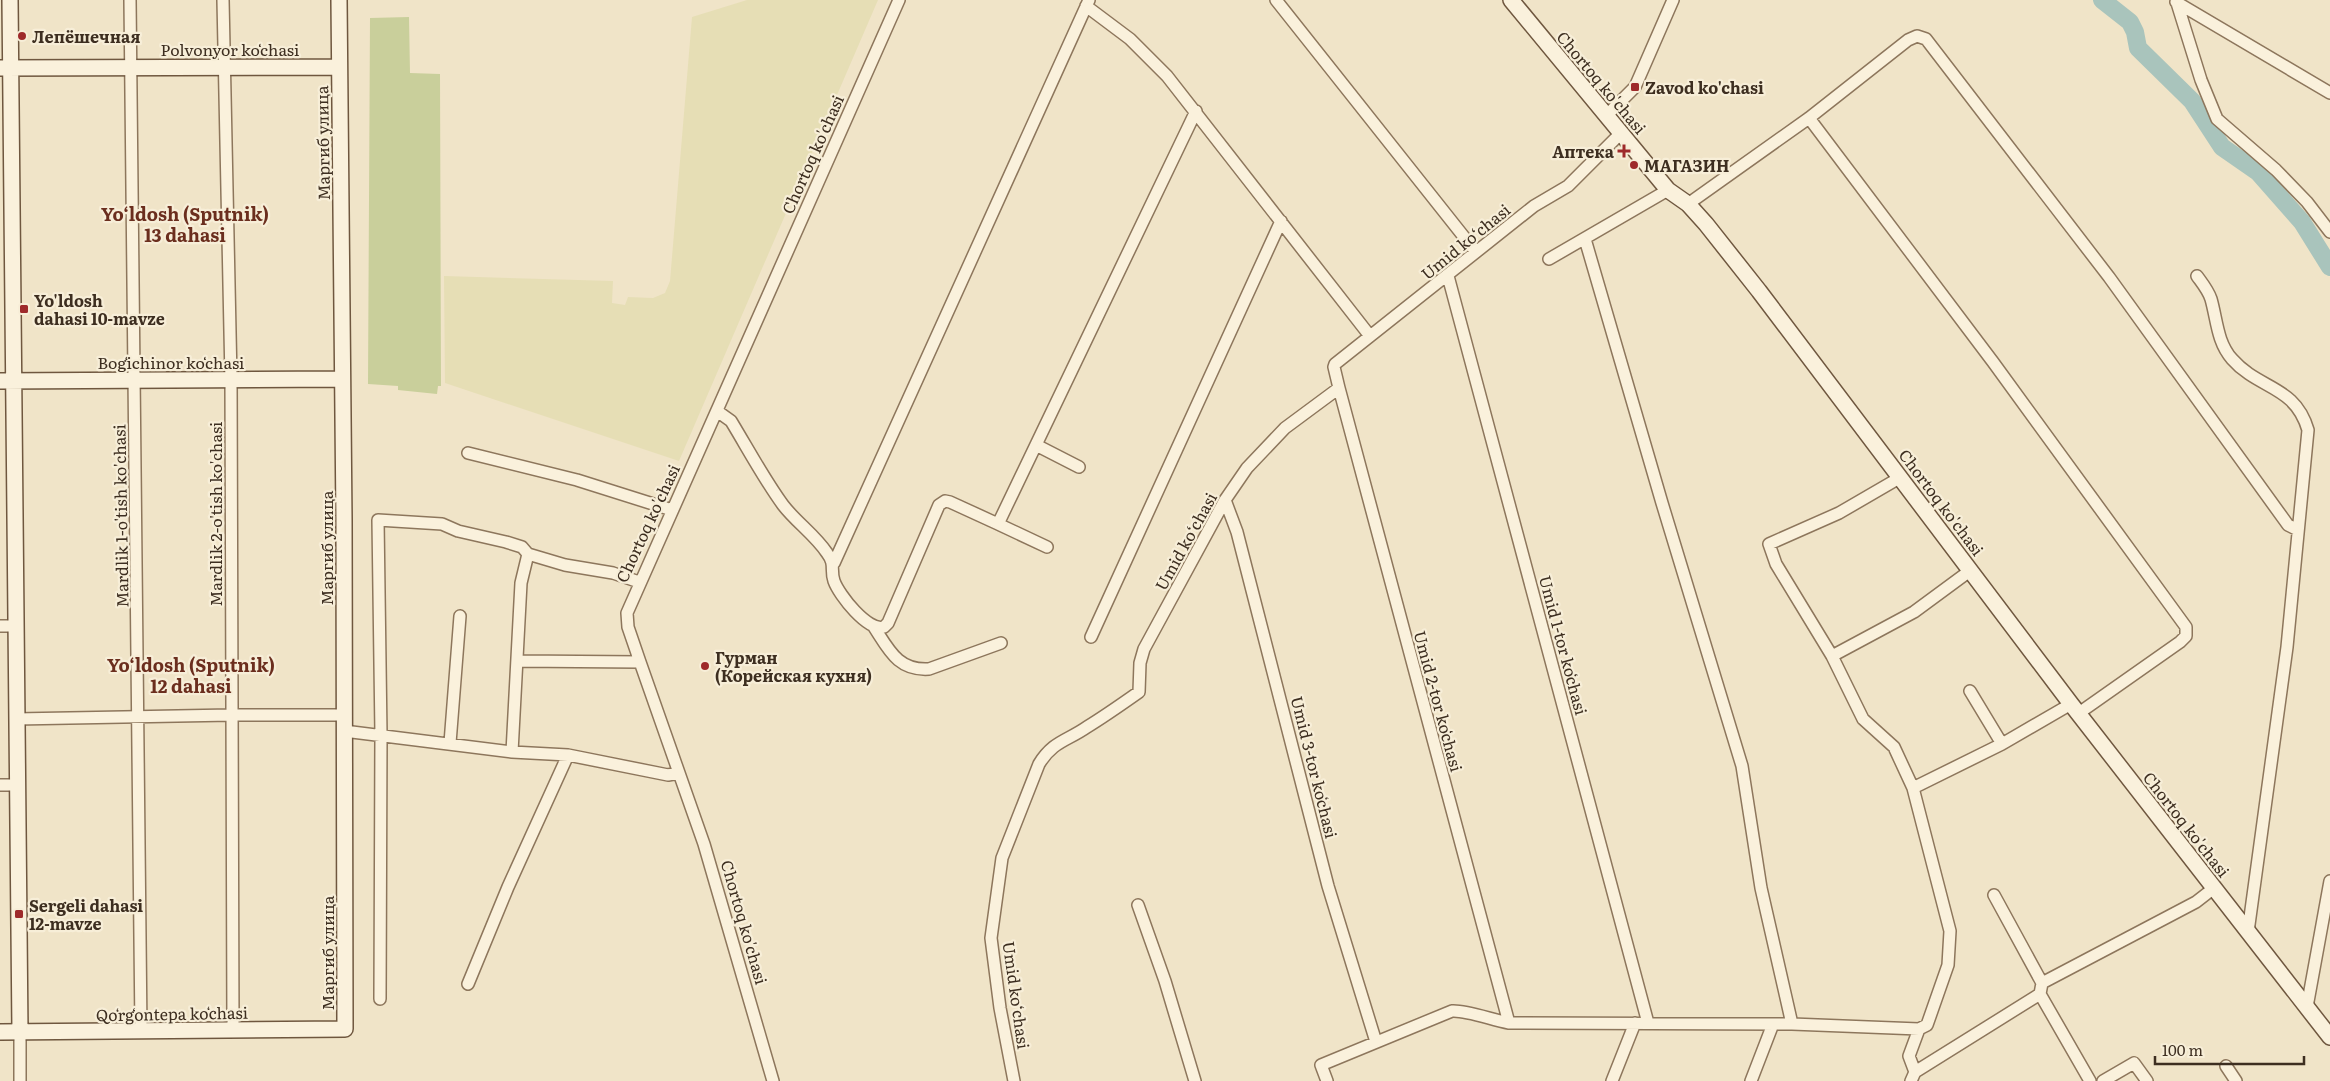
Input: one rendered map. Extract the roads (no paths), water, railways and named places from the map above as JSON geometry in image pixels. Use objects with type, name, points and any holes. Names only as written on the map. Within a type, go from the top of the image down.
[{"type":"street","points":[[10,0],[6,68],[7,626],[16,719],[18,786],[20,1081]]},
{"type":"street","name":"Mardlik 1-o'tish ko'chasi","points":[[130,0],[142,1031]]},
{"type":"street","name":"Mardlik 2-o'tish ko'chasi","points":[[223,0],[231,379],[233,1029]]},
{"type":"street","name":"Маргиб улица","points":[[339,0],[345,1029]]},
{"type":"street","name":"Chortoq ko'chasi","points":[[773,1081],[704,844],[626,620],[630,603],[639,582],[717,412],[899,0]]},
{"type":"street","points":[[1276,0],[1476,252]]},
{"type":"street","name":"Chortoq ko'chasi","points":[[1511,0],[1668,190],[1688,204],[1759,291],[2075,708],[2330,1037]]},
{"type":"street","points":[[1607,115],[1635,87],[1673,0]]},
{"type":"street","points":[[2175,2],[2330,93]]},
{"type":"street","points":[[2175,2],[2201,80],[2217,119],[2276,170],[2307,202],[2330,232]]},
{"type":"street","points":[[1047,547],[945,501],[939,505],[888,623],[880,628],[865,622],[836,585],[833,576],[834,564],[1088,3],[1130,39],[1167,76],[1370,336]]},
{"type":"street","points":[[1688,204],[1809,118],[1908,40],[1917,36],[1926,39],[2108,277],[2288,524],[2298,530]]},
{"type":"street","name":"Polvonyor koʻchasi","points":[[6,68],[339,67]]},
{"type":"street","points":[[998,524],[1196,111]]},
{"type":"street","points":[[1809,118],[1993,362],[2186,627],[2186,636],[2180,642],[2075,708],[1913,788]]},
{"type":"street","name":"Umid ko‘chasi","points":[[1014,1081],[991,948],[1002,858],[1039,764],[1047,751],[1059,742],[1085,729],[1139,692],[1140,663],[1144,649],[1225,500],[1247,468],[1285,428],[1339,388],[1334,366],[1534,206],[1568,186],[1621,133]]},
{"type":"street","points":[[1549,259],[1668,190]]},
{"type":"street","points":[[1090,637],[1281,221]]},
{"type":"street","points":[[1585,239],[1662,503],[1742,766],[1762,888],[1792,1024]]},
{"type":"street","name":"Umid 1-tor koʻchasi","points":[[1448,276],[1648,1023]]},
{"type":"street","points":[[2197,276],[2210,297],[2220,343],[2233,360],[2292,400],[2304,416],[2308,430],[2287,647],[2248,932]]},
{"type":"street","name":"Bogʻichinor koʻchasi","points":[[7,381],[342,379]]},
{"type":"street","name":"Umid 2-tor koʻchasi","points":[[1339,388],[1508,1023]]},
{"type":"street","points":[[717,412],[731,421],[784,506],[826,550],[834,564]]},
{"type":"street","points":[[1036,445],[1079,467]]},
{"type":"street","points":[[468,454],[577,480],[672,510]]},
{"type":"street","points":[[1327,1081],[1321,1065],[1452,1010],[1460,1010],[1487,1019],[1508,1023],[1792,1024],[1920,1028],[1927,1025],[1945,979],[1948,965],[1950,931],[1913,788],[1894,747],[1863,719],[1832,656],[1776,564],[1770,544],[1839,514],[1901,477]]},
{"type":"street","name":"Umid 3-tor koʻchasi","points":[[1225,500],[1236,532],[1328,886],[1376,1042]]},
{"type":"street","points":[[380,999],[381,735],[378,520],[442,524],[458,531],[506,542],[522,548],[528,554],[565,565],[612,573],[639,582]]},
{"type":"street","points":[[512,752],[521,583],[528,554]]},
{"type":"street","points":[[1832,656],[1914,612],[1971,570]]},
{"type":"street","points":[[450,743],[460,616]]},
{"type":"street","points":[[874,627],[897,660],[917,670],[929,669],[1001,642]]},
{"type":"street","points":[[518,661],[640,662]]},
{"type":"street","points":[[1970,690],[2002,744]]},
{"type":"street","points":[[16,719],[231,714],[344,715]]},
{"type":"street","points":[[344,731],[512,752],[568,755],[668,776],[679,773]]},
{"type":"street","points":[[468,984],[516,870],[568,755]]},
{"type":"street","points":[[0,785],[18,786]]},
{"type":"street","points":[[2307,1007],[2330,881]]},
{"type":"street","points":[[1920,1028],[1909,1056],[1913,1076],[2041,989],[2196,902],[2214,888]]},
{"type":"street","points":[[1994,895],[2090,1081]]},
{"type":"street","points":[[1138,905],[1165,981],[1195,1081]]},
{"type":"street","points":[[1612,1081],[1636,1023]]},
{"type":"street","points":[[1751,1081],[1773,1024]]},
{"type":"street","name":"Qoʻrgʻontepa koʻchasi","points":[[0,1032],[345,1029]]},
{"type":"street","points":[[2103,1081],[2134,1064],[2147,1081]]},
{"type":"street","points":[[2226,1066],[2236,1081]]},
{"type":"waterway","points":[[2102,0],[2130,22],[2135,32],[2138,48],[2192,101],[2222,147],[2258,172],[2302,222],[2330,267]]},
{"type":"place","name":"Лепёшечная","points":[[22,36]]},
{"type":"place","name":"Zavod ko'chasi","points":[[1635,87]]},
{"type":"place","name":"Аптека","points":[[1624,151]]},
{"type":"place","name":"МАГАЗИН","points":[[1634,165]]},
{"type":"place","name":"Yo'ldosh dahasi 10-mavze","points":[[24,309]]},
{"type":"place","name":"Гурман (Корейская кухня)","points":[[705,666]]},
{"type":"place","name":"Sergeli dahasi 12-mavze","points":[[19,914]]},
{"type":"district","name":"Yo‘ldosh (Sputnik) 13 dahasi","points":[[185,223]]},
{"type":"district","name":"Yo‘ldosh (Sputnik) 12 dahasi","points":[[191,674]]}]
